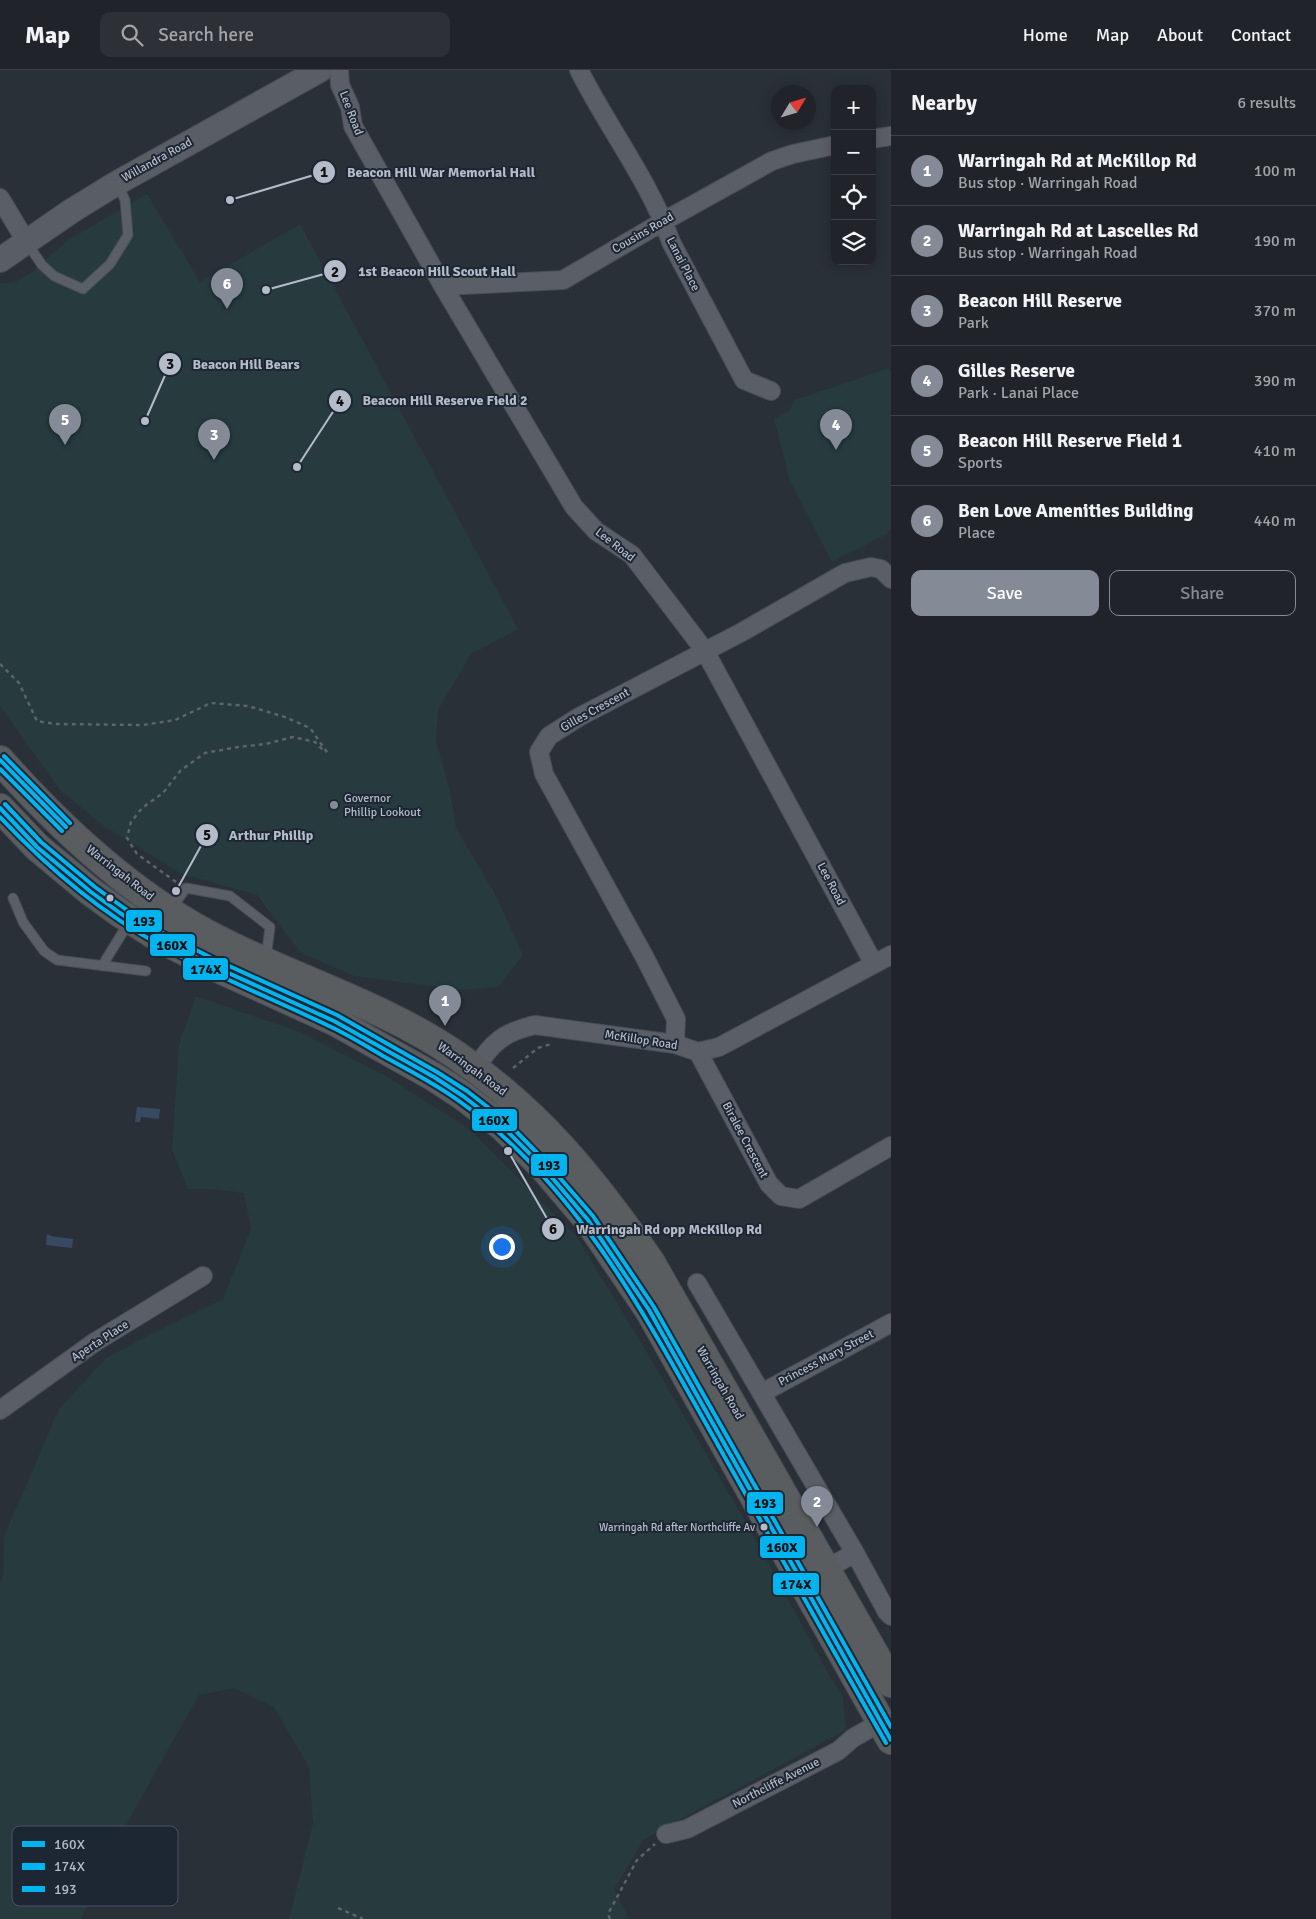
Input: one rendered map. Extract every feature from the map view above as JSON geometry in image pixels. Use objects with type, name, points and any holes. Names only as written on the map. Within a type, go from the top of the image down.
[{"type":"highway","name":"Warringah Road","points":[[0,761],[70,832],[102,861],[170,911],[216,939],[266,963],[386,1014],[430,1039],[475,1069],[510,1096],[542,1125],[606,1199],[650,1261],[891,1683]]},
{"type":"highway","name":"Warringah Road","points":[[0,808],[37,847],[91,892],[130,919],[161,939],[212,966],[334,1021],[434,1077],[503,1127],[543,1167],[588,1220],[649,1310],[886,1731]]},
{"type":"highway","name":"McKillop Road","points":[[460,1094],[475,1069]]},
{"type":"main road","name":"Willandra Road","points":[[0,260],[73,210],[117,183],[306,73]]},
{"type":"main road","points":[[0,830],[37,847]]},
{"type":"street","name":"Lee Road","points":[[339,70],[340,85],[350,107],[353,126],[444,286],[574,507],[596,531],[632,556],[705,651],[874,964]]},
{"type":"street","name":"Lanai Place","points":[[579,70],[588,89],[649,191],[664,221],[671,242],[744,380],[771,391]]},
{"type":"street","points":[[876,138],[891,136]]},
{"type":"street","name":"Cousins Road","points":[[444,286],[563,280],[772,161],[831,146]]},
{"type":"street","points":[[0,198],[27,243]]},
{"type":"street","name":"Gilles Crescent","points":[[675,1044],[676,1019],[644,956],[544,774],[539,752],[550,736],[579,717],[742,632],[845,573],[871,567],[882,569],[891,579]]},
{"type":"street","points":[[698,1052],[719,1047],[891,954]]},
{"type":"street","name":"McKillop Road","points":[[475,1069],[485,1053],[499,1039],[514,1030],[535,1025],[675,1044],[698,1052]]},
{"type":"street","name":"Biralee Crescent","points":[[698,1052],[769,1184],[781,1196],[799,1199],[891,1146]]},
{"type":"street","name":"Aperta Place","points":[[0,1410],[96,1342],[203,1276]]},
{"type":"street","points":[[697,1283],[891,1616]]},
{"type":"street","name":"Princess Mary Street","points":[[762,1393],[891,1323]]},
{"type":"street","points":[[826,1569],[854,1553]]},
{"type":"street","name":"Northcliffe Avenue","points":[[666,1834],[687,1828],[838,1751],[853,1738],[886,1731]]},
{"type":"lane","points":[[27,243],[42,265],[54,276],[83,289],[110,264],[128,235],[125,200],[117,183]]},
{"type":"lane","points":[[170,911],[186,888],[230,896],[270,927],[266,963]]},
{"type":"lane","points":[[13,898],[23,922],[44,951],[57,960],[146,971]]},
{"type":"lane","points":[[102,966],[130,919]]},
{"type":"path","points":[[0,664],[19,683],[37,721],[55,724],[143,725],[175,720],[211,703],[248,706],[285,716],[310,728],[329,755],[315,742],[293,737],[266,744],[204,753],[180,771],[163,793],[142,808],[131,822],[128,838],[137,854],[160,872],[186,888]]},
{"type":"path","points":[[512,1068],[538,1048],[556,1043]]},
{"type":"path","points":[[610,1919],[608,1914],[638,1860],[666,1834]]},
{"type":"path","points":[[338,1908],[363,1919]]},
{"type":"green space","points":[[147,194],[200,282],[300,224],[518,629],[471,654],[438,710],[436,741],[450,791],[456,828],[495,894],[523,955],[498,987],[462,990],[354,976],[301,953],[257,895],[182,874],[104,826],[60,790],[0,706],[0,284],[15,282],[29,274],[68,240]]},
{"type":"green space","points":[[889,368],[891,372],[891,529],[885,535],[832,562],[790,481],[774,419],[789,411],[795,400]]},
{"type":"green space","points":[[196,996],[300,1032],[386,1076],[469,1129],[577,1237],[752,1533],[829,1675],[843,1696],[846,1730],[644,1839],[614,1889],[629,1919],[289,1919],[313,1823],[309,1767],[274,1707],[234,1688],[199,1695],[125,1826],[12,1826],[12,1906],[87,1906],[81,1919],[0,1919],[0,1582],[3,1576],[4,1536],[59,1409],[106,1358],[223,1299],[251,1229],[244,1193],[211,1189],[188,1189],[172,1150],[179,1044]]},
{"type":"water","points":[[137,1107],[160,1109],[159,1119],[141,1117],[140,1122],[135,1122]]},
{"type":"water","points":[[47,1234],[73,1239],[72,1248],[46,1245]]},
{"type":"transit line","name":"193","points":[[4,756],[70,823]]},
{"type":"transit line","name":"160X","points":[[0,760],[66,827]]},
{"type":"transit line","name":"174X","points":[[0,769],[62,831]]},
{"type":"transit line","name":"193","points":[[5,804],[41,842],[95,887],[124,908],[164,934],[337,1015],[437,1072],[467,1091],[507,1122],[547,1163],[593,1216],[654,1307],[891,1727]]},
{"type":"transit line","name":"160X","points":[[0,808],[37,847],[91,892],[120,913],[161,939],[213,966],[334,1021],[434,1077],[463,1096],[503,1127],[543,1167],[588,1220],[649,1310],[891,1740]]},
{"type":"transit line","name":"174X","points":[[0,817],[55,871],[116,918],[180,956],[349,1036],[432,1083],[459,1101],[503,1136],[542,1175],[578,1217],[640,1309],[886,1743]]},
{"type":"place","name":"Beacon Hill War Memorial Hall","points":[[230,200]]},
{"type":"place","name":"1st Beacon Hill Scout Hall","points":[[266,290]]},
{"type":"place","name":"Ben Love Amenities Building","points":[[227,309]]},
{"type":"place","name":"Beacon Hill Bears","points":[[145,421]]},
{"type":"place","name":"Beacon Hill Reserve Field 1","points":[[65,445]]},
{"type":"place","name":"Gilles Reserve","points":[[836,450]]},
{"type":"place","name":"Beacon Hill Reserve","points":[[214,460]]},
{"type":"place","name":"Beacon Hill Reserve Field 2","points":[[297,467]]},
{"type":"place","name":"Governor Phillip Lookout","points":[[334,805]]},
{"type":"place","name":"Arthur Phillip","points":[[176,891]]},
{"type":"place","name":"Warringah Rd at McKillop Rd","points":[[445,1026]]},
{"type":"place","name":"Warringah Rd opp McKillop Rd","points":[[508,1151]]},
{"type":"place","name":"Warringah Rd after Northcliffe Av","points":[[764,1527]]},
{"type":"place","name":"Warringah Rd at Lascelles Rd","points":[[817,1527]]}]
